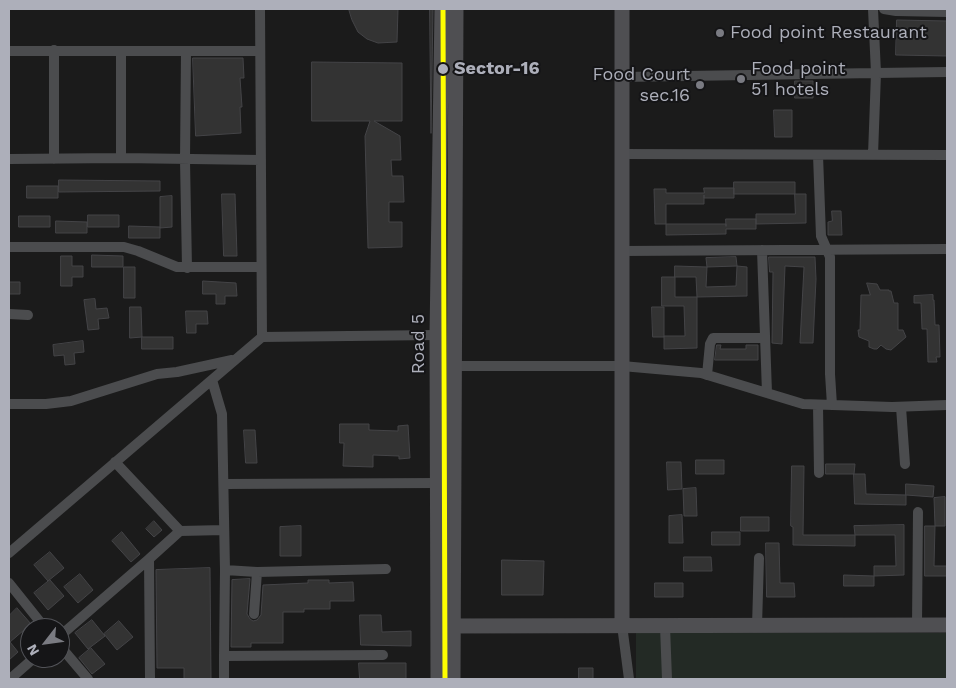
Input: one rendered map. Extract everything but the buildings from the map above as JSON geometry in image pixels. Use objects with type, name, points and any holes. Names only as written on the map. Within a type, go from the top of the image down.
[{"type":"street","points":[[260,9],[262,337]]},
{"type":"street","name":"Road 5","points":[[442,9],[437,335],[438,483],[445,626],[453,679]]},
{"type":"street","name":"Road 5","points":[[438,679],[445,626],[454,366],[456,9]]},
{"type":"street","points":[[622,9],[622,626],[629,679]]},
{"type":"street","points":[[873,9],[876,73],[874,154]]},
{"type":"street","points":[[884,9],[947,12]]},
{"type":"street","points":[[54,50],[54,159]]},
{"type":"street","points":[[9,51],[260,51]]},
{"type":"street","points":[[121,51],[121,158]]},
{"type":"street","points":[[186,52],[187,268]]},
{"type":"street","points":[[622,77],[947,72]]},
{"type":"street","points":[[622,154],[947,155]]},
{"type":"street","points":[[818,154],[821,236],[830,257],[830,374],[832,405]]},
{"type":"street","points":[[9,159],[261,160]]},
{"type":"street","points":[[9,247],[124,247],[169,264],[187,268],[261,268]]},
{"type":"street","points":[[622,251],[947,249]]},
{"type":"street","points":[[762,250],[767,393]]},
{"type":"street","points":[[9,314],[28,315]]},
{"type":"street","points":[[9,553],[262,337],[437,335]]},
{"type":"street","points":[[707,375],[710,344],[713,338],[765,338]]},
{"type":"street","points":[[9,404],[71,402],[157,374],[177,372],[236,359]]},
{"type":"street","points":[[454,366],[622,366],[707,375],[804,404],[901,407],[947,405]]},
{"type":"street","points":[[212,380],[222,414],[225,570],[224,679]]},
{"type":"street","points":[[818,405],[819,473]]},
{"type":"street","points":[[901,407],[905,464]]},
{"type":"street","points":[[115,462],[180,531]]},
{"type":"street","points":[[224,484],[438,483]]},
{"type":"street","points":[[917,625],[918,512]]},
{"type":"street","points":[[70,627],[180,531],[224,530]]},
{"type":"street","points":[[758,558],[758,626]]},
{"type":"street","points":[[149,559],[150,679]]},
{"type":"street","points":[[225,570],[256,572],[386,569]]},
{"type":"street","points":[[254,614],[256,572]]},
{"type":"street","points":[[9,583],[37,618]]},
{"type":"street","points":[[445,626],[947,625]]},
{"type":"street","points":[[665,626],[667,679]]},
{"type":"street","points":[[224,656],[383,656]]},
{"type":"street","points":[[70,658],[88,679]]},
{"type":"street","points":[[10,679],[23,668]]},
{"type":"shaded area","points":[[636,633],[947,633],[947,679],[636,679]]},
{"type":"transit line","points":[[443,9],[445,679]]},
{"type":"place","name":"Food point Restaurant","points":[[720,33]]},
{"type":"place","name":"Sector-16","points":[[443,69]]},
{"type":"place","name":"Food point 51 hotels","points":[[741,79]]},
{"type":"place","name":"Food Court sec.16","points":[[700,85]]}]
